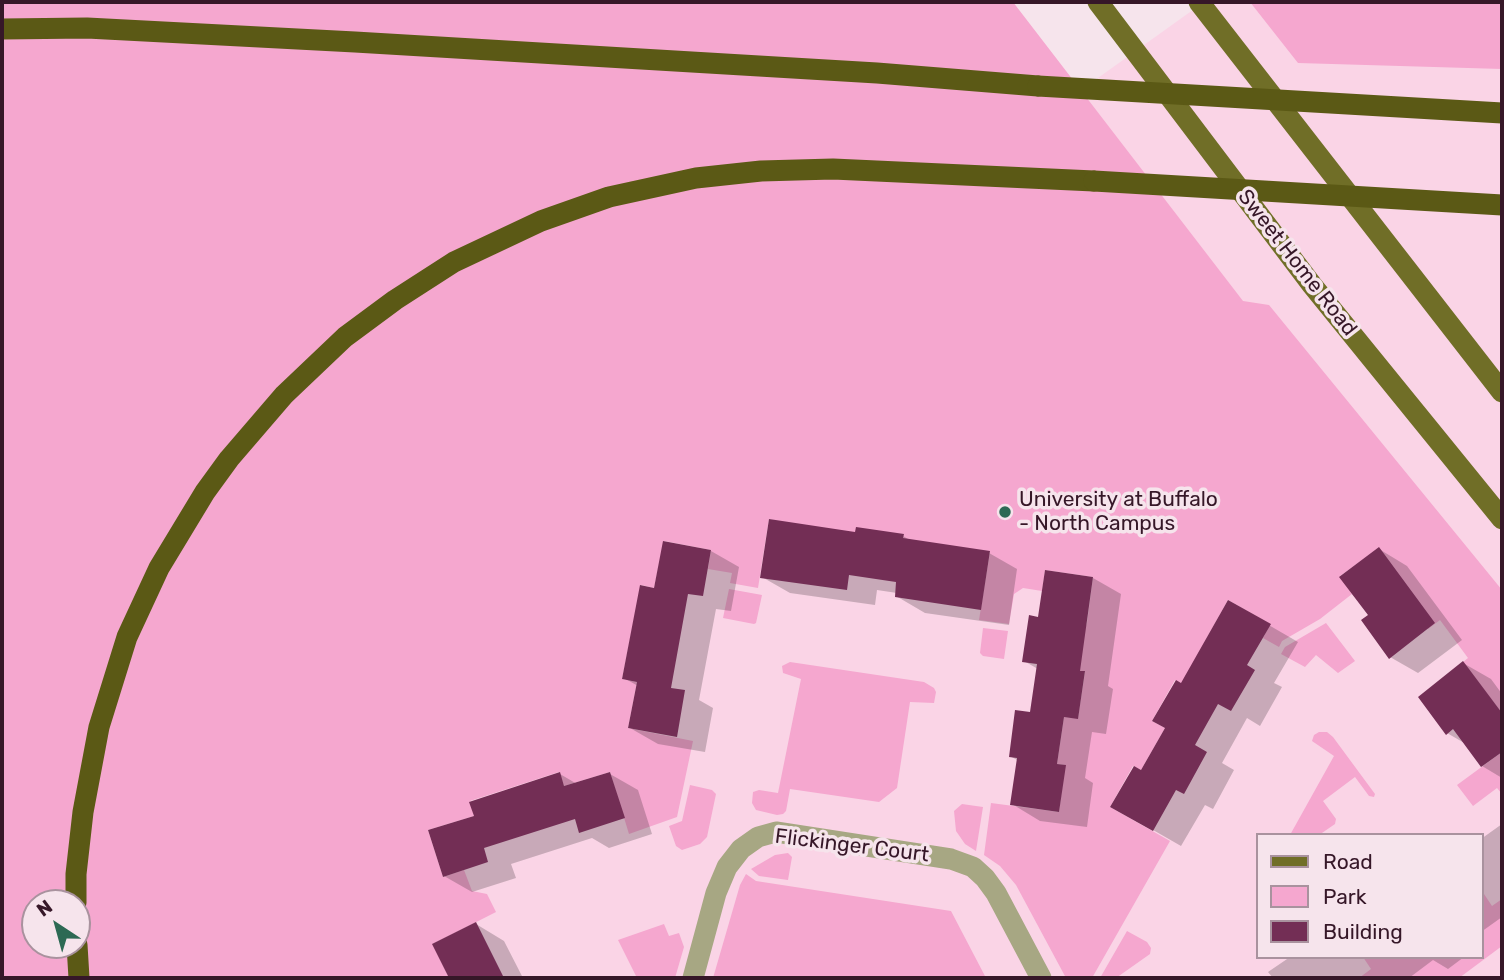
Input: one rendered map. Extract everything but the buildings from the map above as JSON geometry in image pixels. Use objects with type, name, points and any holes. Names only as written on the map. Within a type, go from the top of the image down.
[{"type":"highway","points":[[2,29],[87,28],[341,41],[1502,113]]},
{"type":"highway","points":[[76,889],[83,812],[96,736],[107,696],[127,637],[159,568],[205,492],[276,404],[345,337],[395,300],[473,252],[541,220],[609,197],[696,178],[761,171],[833,169],[1502,205]]},
{"type":"highway","points":[[78,959],[79,978]]},
{"type":"main road","name":"Sweet Home Road","points":[[1098,2],[1312,285],[1502,519]]},
{"type":"main road","points":[[1199,2],[1502,392]]},
{"type":"street","name":"Flickinger Court","points":[[693,978],[716,893],[727,867],[741,849],[758,837],[776,832],[951,859],[973,867],[985,877],[996,893],[1041,978]]},
{"type":"shaded area","name":"University at Buffalo - North Campus","points":[[1204,2],[1502,2],[1502,978],[344,978],[330,743],[428,580],[587,444]]},
{"type":"green space","points":[[2,2],[1013,2],[1243,301],[1269,305],[1502,590],[1502,713],[1457,667],[1468,658],[1440,620],[1428,629],[1400,590],[1379,548],[1340,576],[1352,594],[1320,619],[1282,641],[1279,647],[1263,638],[1270,624],[1228,600],[1205,641],[1188,687],[1175,680],[1152,721],[1165,728],[1141,770],[1133,766],[1110,807],[1170,841],[1092,978],[1066,978],[1016,885],[1000,866],[984,855],[991,803],[1059,812],[1065,765],[1057,764],[1064,717],[1078,718],[1085,672],[1071,669],[1087,623],[1093,577],[1045,570],[1042,591],[1023,588],[1014,594],[1009,624],[979,620],[990,552],[902,548],[903,534],[854,542],[769,519],[758,588],[730,583],[732,573],[708,569],[711,550],[664,541],[654,588],[641,585],[622,679],[637,682],[628,728],[693,741],[677,817],[629,834],[610,772],[564,786],[559,772],[470,801],[474,816],[428,830],[443,877],[464,870],[472,891],[487,894],[496,912],[433,944],[449,978],[2,978]]},
{"type":"green space","points":[[1250,2],[1502,2],[1502,69],[1298,63]]},
{"type":"green space","points":[[729,589],[762,595],[756,623],[723,618]]},
{"type":"green space","points":[[1326,623],[1355,661],[1338,673],[1316,655],[1305,667],[1281,654],[1285,647]]},
{"type":"green space","points":[[983,628],[1008,631],[1004,659],[983,656],[980,653]]},
{"type":"green space","points":[[790,662],[924,682],[934,688],[934,703],[910,702],[897,788],[879,802],[790,789],[783,814],[756,810],[752,803],[753,792],[759,790],[778,793],[801,679],[783,673],[782,666]]},
{"type":"green space","points":[[1327,732],[1333,737],[1375,794],[1374,797],[1369,796],[1355,777],[1323,801],[1336,819],[1335,824],[1322,833],[1291,833],[1334,756],[1312,741],[1314,735]]},
{"type":"green space","points":[[1502,752],[1502,794],[1497,788],[1473,806],[1457,785]]},
{"type":"green space","points":[[690,785],[712,790],[716,794],[707,837],[700,844],[682,850],[676,846],[669,826],[682,821]]},
{"type":"green space","points":[[962,804],[983,807],[976,851],[965,844],[956,831],[954,811]]},
{"type":"green space","points":[[788,853],[792,857],[788,880],[759,876],[751,869],[775,855]]},
{"type":"green space","points":[[746,874],[756,881],[951,911],[986,978],[713,978],[740,885]]},
{"type":"green space","points":[[1483,895],[1492,906],[1502,899],[1502,946],[1459,978],[1359,978],[1371,969],[1364,959],[1483,959]]},
{"type":"green space","points":[[664,924],[669,936],[679,933],[684,947],[675,978],[637,978],[618,940]]},
{"type":"green space","points":[[1127,931],[1147,942],[1151,948],[1150,954],[1116,978],[1100,978]]},
{"type":"place","name":"University at Buffalo - North Campus","points":[[1005,512]]}]
